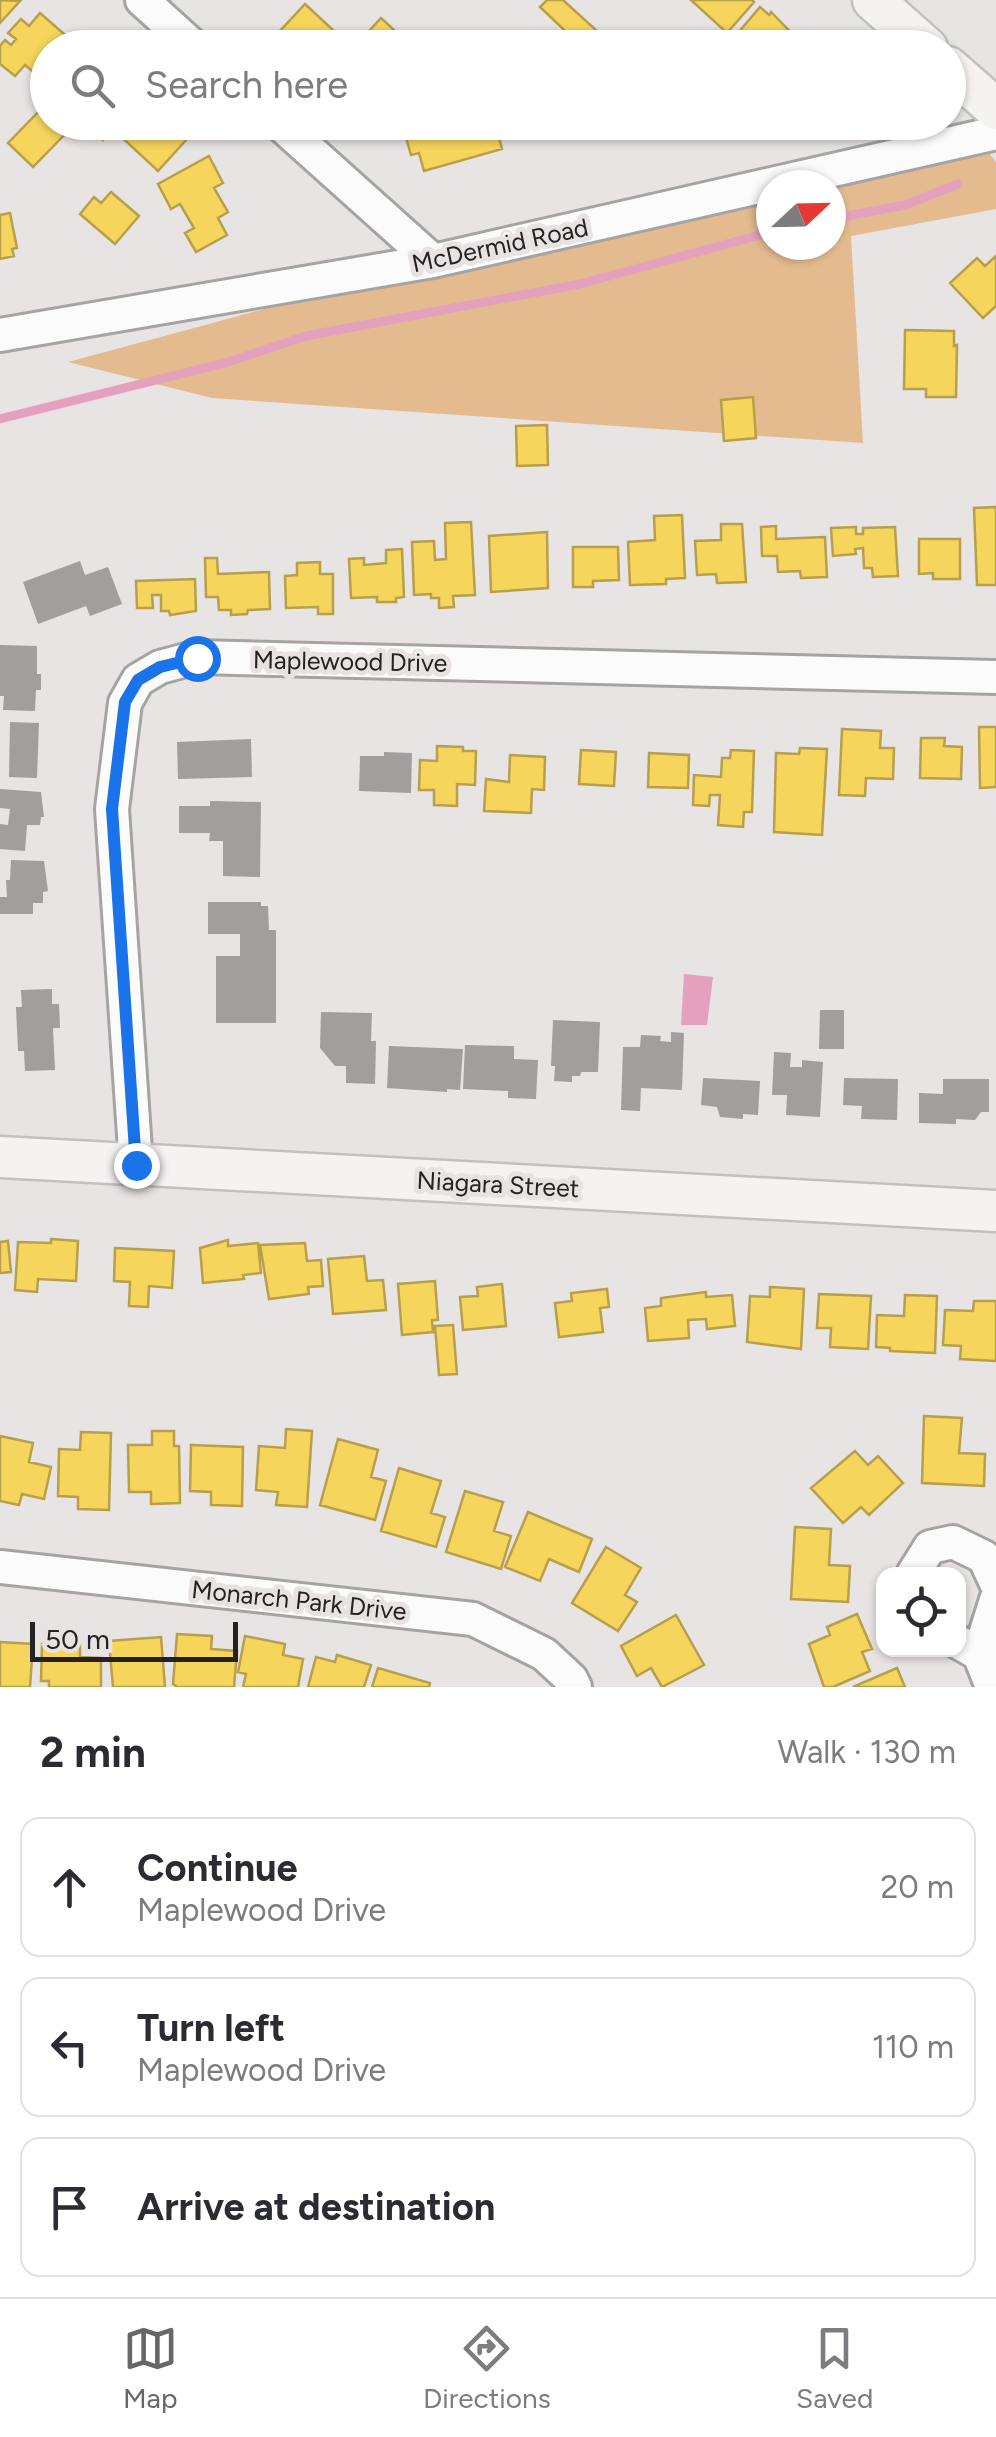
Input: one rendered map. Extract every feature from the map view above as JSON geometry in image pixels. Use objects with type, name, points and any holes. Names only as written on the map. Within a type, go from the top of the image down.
[{"type":"main road","points":[[873,0],[907,30]]},
{"type":"main road","points":[[966,83],[996,109]]},
{"type":"main road","name":"Niagara Street","points":[[0,1157],[996,1211]]},
{"type":"street","points":[[142,0],[175,30]]},
{"type":"street","name":"McDermid Road","points":[[966,140],[996,133]]},
{"type":"street","points":[[298,140],[433,261]]},
{"type":"street","name":"McDermid Road","points":[[0,336],[433,261],[965,140]]},
{"type":"street","name":"Maplewood Drive","points":[[136,1165],[112,809],[125,702],[138,680],[160,667],[197,658],[996,677]]},
{"type":"street","points":[[917,1567],[930,1546],[953,1542],[984,1556],[996,1584]]},
{"type":"street","name":"Monarch Park Drive","points":[[0,1568],[473,1619],[544,1654],[575,1687]]},
{"type":"street","points":[[992,1687],[969,1648],[996,1600]]},
{"type":"shaded area","points":[[982,144],[996,162],[996,209],[851,236],[863,443],[212,398],[68,362],[756,176],[756,260],[846,260],[846,170],[779,170]]},
{"type":"shaded area","points":[[684,974],[713,977],[707,1025],[681,1025]]},
{"type":"building: Homes","points":[[0,0],[20,1],[0,23]]},
{"type":"building: Homes","points":[[547,0],[563,0],[596,30],[564,30],[540,7]]},
{"type":"building: Homes","points":[[691,0],[754,2],[730,30],[724,30]]},
{"type":"building: Homes","points":[[305,4],[333,30],[281,30]]},
{"type":"building: Homes","points":[[760,7],[769,15],[771,12],[788,30],[741,30]]},
{"type":"building: Homes","points":[[40,13],[60,30],[30,30],[30,69],[25,65],[15,76],[0,64],[0,46],[5,40],[11,45],[16,39],[8,33],[21,19],[29,26]]},
{"type":"building: Homes","points":[[381,18],[394,30],[370,30]]},
{"type":"building: Homes","points":[[30,120],[30,140],[59,140],[33,167],[8,143]]},
{"type":"building: Homes","points":[[125,140],[186,140],[158,171]]},
{"type":"building: Homes","points":[[407,140],[500,140],[502,149],[424,171],[419,153],[411,155]]},
{"type":"building: Homes","points":[[209,156],[223,183],[214,188],[228,212],[218,218],[227,235],[196,252],[185,233],[194,228],[180,204],[171,209],[158,184]]},
{"type":"building: Homes","points":[[111,192],[139,216],[115,244],[80,214],[94,197],[101,203]]},
{"type":"building: Homes","points":[[10,213],[17,248],[12,249],[14,256],[0,259],[0,215]]},
{"type":"building: Homes","points":[[996,256],[996,306],[983,318],[950,283],[977,258],[985,266]]},
{"type":"building: Homes","points":[[905,330],[954,331],[956,397],[926,397],[926,389],[904,389]]},
{"type":"building: Homes","points":[[753,397],[756,438],[724,441],[721,400]]},
{"type":"building: Homes","points":[[547,425],[548,465],[517,466],[516,426]]},
{"type":"building: Homes","points":[[996,507],[996,585],[977,585],[974,508]]},
{"type":"building: Homes","points":[[682,515],[685,578],[666,579],[666,584],[630,585],[628,542],[655,540],[654,516]]},
{"type":"building: Homes","points":[[471,522],[475,595],[453,596],[454,607],[439,608],[439,598],[431,598],[431,594],[414,595],[412,542],[434,541],[435,560],[446,559],[445,523]]},
{"type":"building: Homes","points":[[721,524],[742,524],[746,582],[717,583],[716,574],[697,575],[695,541],[721,540]]},
{"type":"building: Homes","points":[[776,526],[776,539],[825,537],[827,577],[801,578],[800,571],[778,572],[777,556],[762,556],[761,527]]},
{"type":"building: Homes","points":[[856,527],[856,534],[863,534],[863,528],[895,527],[898,576],[873,577],[872,568],[864,568],[863,548],[855,549],[856,554],[833,556],[831,528]]},
{"type":"building: Homes","points":[[547,532],[548,588],[491,592],[489,536]]},
{"type":"building: Homes","points":[[919,539],[960,539],[960,579],[933,579],[933,573],[919,574]]},
{"type":"building: Homes","points":[[573,547],[618,547],[619,580],[593,581],[593,587],[573,587]]},
{"type":"building: Homes","points":[[402,549],[404,597],[396,598],[396,602],[377,602],[377,597],[351,598],[349,559],[364,558],[364,565],[386,563],[386,550]]},
{"type":"building: Homes","points":[[205,558],[217,558],[218,574],[269,572],[270,609],[231,615],[231,610],[219,610],[218,597],[206,597]]},
{"type":"building: Homes","points":[[320,562],[320,574],[333,574],[333,614],[318,614],[318,607],[286,608],[285,576],[297,575],[297,563]]},
{"type":"building: Homes","points":[[195,579],[196,611],[170,615],[169,611],[161,611],[161,595],[152,595],[153,608],[137,608],[136,581]]},
{"type":"building: Homes","points":[[979,727],[996,727],[996,787],[980,788]]},
{"type":"building: Homes","points":[[842,729],[881,731],[880,748],[894,748],[893,779],[866,778],[865,796],[839,795]]},
{"type":"building: Homes","points":[[921,738],[945,738],[944,746],[962,747],[961,779],[920,778]]},
{"type":"building: Homes","points":[[437,746],[476,751],[475,785],[457,784],[457,806],[434,805],[434,790],[419,790],[420,760],[437,761]]},
{"type":"building: Homes","points":[[800,748],[827,749],[822,835],[774,832],[776,753],[799,754]]},
{"type":"building: Homes","points":[[581,750],[616,752],[614,786],[579,784]]},
{"type":"building: Homes","points":[[731,750],[754,751],[752,812],[744,812],[743,827],[718,825],[720,795],[710,795],[709,806],[693,805],[694,775],[721,777],[722,758],[730,758]]},
{"type":"building: Homes","points":[[649,753],[689,755],[688,788],[648,787]]},
{"type":"building: Homes","points":[[510,755],[545,757],[544,790],[532,789],[531,813],[484,811],[486,779],[509,782]]},
{"type":"building: Homes","points":[[51,1239],[78,1241],[76,1281],[38,1279],[37,1292],[15,1290],[18,1242],[51,1243]]},
{"type":"building: Homes","points":[[228,1240],[228,1246],[258,1243],[261,1273],[243,1275],[244,1279],[203,1283],[200,1248]]},
{"type":"building: Homes","points":[[8,1241],[11,1272],[0,1273],[0,1242]]},
{"type":"building: Homes","points":[[305,1243],[307,1261],[321,1260],[323,1286],[308,1287],[309,1294],[269,1299],[260,1245]]},
{"type":"building: Homes","points":[[115,1248],[174,1251],[172,1288],[149,1286],[148,1307],[129,1306],[130,1282],[114,1281]]},
{"type":"building: Homes","points":[[364,1256],[367,1281],[383,1280],[386,1310],[333,1314],[328,1259]]},
{"type":"building: Homes","points":[[435,1281],[438,1320],[432,1320],[433,1332],[402,1335],[398,1284]]},
{"type":"building: Homes","points":[[502,1284],[506,1326],[463,1330],[460,1297],[478,1296],[477,1287]]},
{"type":"building: Homes","points":[[770,1287],[804,1289],[801,1349],[747,1342],[750,1296],[770,1297]]},
{"type":"building: Homes","points":[[607,1289],[609,1307],[600,1308],[603,1332],[559,1337],[555,1303],[572,1301],[571,1293]]},
{"type":"building: Homes","points":[[706,1292],[706,1297],[732,1295],[735,1326],[707,1329],[706,1319],[688,1320],[689,1338],[648,1341],[645,1308],[661,1306],[661,1298]]},
{"type":"building: Homes","points":[[819,1294],[871,1296],[868,1349],[830,1347],[831,1328],[817,1328]]},
{"type":"building: Homes","points":[[905,1295],[937,1296],[935,1353],[876,1347],[877,1315],[904,1316]]},
{"type":"building: Homes","points":[[974,1301],[996,1301],[996,1361],[960,1359],[961,1346],[943,1345],[945,1310],[973,1311]]},
{"type":"building: Homes","points":[[453,1325],[457,1374],[439,1375],[435,1326]]},
{"type":"building: Homes","points":[[924,1416],[962,1418],[959,1453],[985,1454],[984,1486],[922,1483]]},
{"type":"building: Homes","points":[[286,1429],[312,1431],[307,1507],[276,1505],[278,1492],[256,1490],[259,1446],[285,1448]]},
{"type":"building: Homes","points":[[152,1431],[174,1431],[174,1446],[179,1446],[180,1503],[151,1504],[151,1492],[129,1492],[128,1445],[152,1445]]},
{"type":"building: Homes","points":[[81,1432],[111,1433],[109,1510],[78,1509],[78,1497],[58,1496],[59,1449],[80,1450]]},
{"type":"building: Homes","points":[[0,1436],[33,1443],[29,1462],[51,1467],[44,1499],[22,1494],[19,1505],[0,1501]]},
{"type":"building: Homes","points":[[338,1439],[378,1450],[371,1477],[386,1481],[375,1520],[320,1505]]},
{"type":"building: Homes","points":[[191,1445],[243,1447],[242,1506],[211,1505],[211,1492],[190,1491]]},
{"type":"building: Homes","points":[[855,1451],[868,1465],[878,1456],[903,1483],[869,1515],[861,1507],[843,1523],[811,1488]]},
{"type":"building: Homes","points":[[399,1468],[441,1481],[431,1513],[445,1517],[436,1547],[381,1531]]},
{"type":"building: Homes","points":[[465,1491],[503,1502],[494,1531],[511,1536],[501,1569],[446,1552]]},
{"type":"building: Homes","points":[[528,1512],[592,1539],[579,1572],[549,1559],[540,1581],[505,1567]]},
{"type":"building: Homes","points":[[795,1527],[831,1529],[829,1565],[850,1566],[848,1602],[791,1599]]},
{"type":"building: Homes","points":[[606,1547],[641,1568],[625,1595],[637,1602],[618,1631],[572,1603]]},
{"type":"building: Homes","points":[[857,1614],[872,1649],[862,1652],[870,1671],[824,1687],[809,1644],[830,1635],[827,1627]]},
{"type":"building: Homes","points":[[676,1615],[704,1665],[662,1687],[651,1668],[637,1676],[621,1646]]},
{"type":"building: Homes","points":[[177,1634],[212,1636],[211,1649],[237,1651],[234,1687],[173,1684]]},
{"type":"building: Homes","points":[[245,1636],[285,1644],[283,1655],[303,1659],[298,1687],[243,1687],[246,1674],[238,1672]]},
{"type":"building: Homes","points":[[161,1637],[165,1687],[113,1687],[109,1641]]},
{"type":"building: Homes","points":[[0,1642],[33,1644],[30,1687],[0,1687]]},
{"type":"building: Homes","points":[[42,1644],[80,1645],[80,1657],[101,1658],[101,1687],[49,1687],[49,1681],[41,1681]]},
{"type":"building: Homes","points":[[337,1655],[371,1665],[364,1687],[308,1687],[316,1657],[335,1662]]},
{"type":"building: Homes","points":[[378,1668],[430,1683],[429,1687],[372,1687]]},
{"type":"building: Homes","points":[[897,1668],[905,1687],[853,1687]]},
{"type":"building: Other","points":[[80,561],[85,575],[108,567],[122,604],[90,616],[86,606],[38,624],[23,582]]},
{"type":"building: Other","points":[[0,645],[37,646],[41,690],[36,690],[35,711],[3,710]]},
{"type":"building: Other","points":[[10,722],[39,723],[37,778],[9,777]]},
{"type":"building: Other","points":[[251,739],[252,777],[178,779],[177,742]]},
{"type":"building: Other","points":[[384,752],[412,753],[411,793],[359,791],[360,756],[384,756]]},
{"type":"building: Other","points":[[0,789],[41,792],[44,817],[40,825],[27,825],[25,851],[0,849],[0,824],[8,825],[10,809],[0,808]]},
{"type":"building: Other","points":[[210,801],[261,802],[260,877],[223,876],[223,841],[209,841],[210,833],[179,833],[179,806],[210,806]]},
{"type":"building: Other","points":[[11,860],[44,861],[48,891],[43,892],[43,903],[33,903],[33,914],[0,914],[0,897],[7,897]]},
{"type":"building: Other","points":[[208,902],[261,902],[261,906],[268,906],[269,930],[276,930],[276,1023],[216,1023],[216,956],[240,956],[240,934],[208,934]]},
{"type":"building: Other","points":[[52,989],[52,1004],[59,1004],[60,1028],[53,1028],[55,1070],[25,1071],[24,1051],[18,1051],[16,1007],[22,1007],[21,990]]},
{"type":"building: Other","points":[[820,1010],[844,1010],[844,1049],[819,1049]]},
{"type":"building: Other","points":[[321,1012],[372,1013],[375,1084],[346,1083],[346,1066],[335,1066],[320,1048]]},
{"type":"building: Other","points":[[553,1020],[600,1022],[598,1072],[581,1072],[580,1076],[572,1076],[572,1082],[554,1081]]},
{"type":"building: Other","points":[[671,1032],[684,1033],[682,1090],[641,1088],[640,1111],[621,1110],[623,1047],[640,1047],[641,1035],[661,1036],[660,1041],[671,1042]]},
{"type":"building: Other","points":[[465,1045],[514,1046],[514,1059],[538,1060],[536,1099],[508,1098],[508,1091],[463,1089]]},
{"type":"building: Other","points":[[389,1046],[463,1049],[460,1090],[387,1088]]},
{"type":"building: Other","points":[[774,1052],[791,1053],[790,1067],[802,1067],[802,1060],[823,1062],[820,1117],[786,1115],[787,1095],[772,1095]]},
{"type":"building: Other","points":[[703,1078],[760,1081],[758,1115],[743,1114],[743,1119],[720,1117],[717,1107],[701,1105]]},
{"type":"building: Other","points":[[844,1078],[898,1079],[897,1120],[861,1119],[862,1106],[843,1105]]},
{"type":"building: Other","points":[[943,1079],[989,1079],[989,1112],[981,1112],[975,1120],[956,1119],[956,1124],[919,1123],[919,1093],[943,1094]]},
{"type":"waterway","points":[[846,216],[905,205],[958,184]]},
{"type":"waterway","points":[[0,419],[225,363],[306,336],[580,284],[756,236]]},
{"type":"route","points":[[136,1165],[112,809],[125,702],[138,680],[160,667],[197,658]]}]
